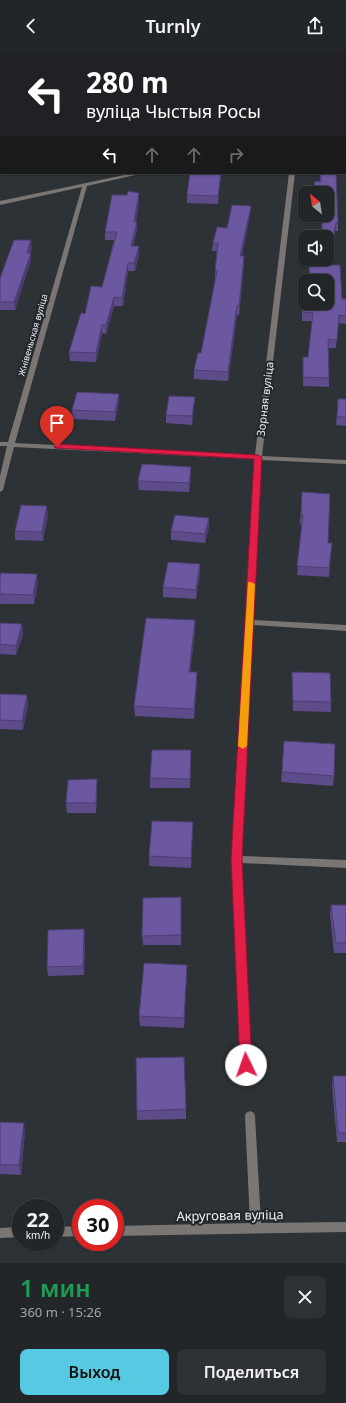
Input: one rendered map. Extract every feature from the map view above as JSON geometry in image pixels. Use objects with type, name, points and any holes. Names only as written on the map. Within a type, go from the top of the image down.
[{"type":"street","points":[[0,203],[136,174]]},
{"type":"street","name":"Зорная вуліца","points":[[247,1081],[237,859],[258,457],[292,174]]},
{"type":"street","name":"Жнівеньская вуліца","points":[[0,490],[11,444],[86,184]]},
{"type":"street","points":[[0,444],[346,462]]},
{"type":"street","points":[[249,622],[346,628]]},
{"type":"street","points":[[237,859],[346,864]]},
{"type":"street","points":[[250,1116],[256,1228]]},
{"type":"street","name":"Акруговая вуліца","points":[[124,1231],[346,1227]]},
{"type":"street","points":[[0,1233],[12,1232]]},
{"type":"building","points":[[190,174],[221,174],[218,196],[187,195]]},
{"type":"building","points":[[321,174],[336,174],[338,223],[336,223],[334,234],[334,230],[322,230],[322,222],[334,222],[334,186],[315,186],[315,181],[321,182]]},
{"type":"building","points":[[128,191],[139,193],[134,222],[137,222],[131,246],[139,246],[134,263],[128,263],[122,298],[114,297],[106,325],[102,325],[96,353],[69,352],[81,313],[85,314],[91,286],[102,287],[117,232],[105,232],[112,195],[127,195]]},
{"type":"building","points":[[232,205],[251,206],[240,256],[244,256],[239,306],[237,306],[228,372],[194,370],[198,353],[201,353],[217,271],[215,271],[218,243],[213,243],[217,227],[227,228]]},
{"type":"building","points":[[14,240],[31,240],[27,253],[31,253],[14,302],[0,302],[0,278]]},
{"type":"building","points":[[340,265],[342,299],[346,299],[346,316],[339,315],[337,340],[328,339],[329,378],[303,377],[303,357],[308,357],[313,313],[302,312],[302,310],[334,310],[334,274],[309,274],[309,266]]},
{"type":"building","points":[[77,392],[119,394],[115,412],[72,410]]},
{"type":"building","points":[[169,396],[195,397],[192,416],[166,415]]},
{"type":"building","points":[[338,399],[346,399],[346,417],[337,417]]},
{"type":"building","points":[[142,464],[191,467],[189,483],[138,481]]},
{"type":"building","points":[[302,492],[330,494],[328,543],[332,543],[329,568],[297,566],[303,515],[301,515]]},
{"type":"building","points":[[21,505],[47,506],[42,532],[15,531]]},
{"type":"building","points":[[175,515],[209,518],[205,534],[171,531]]},
{"type":"building","points":[[168,562],[200,564],[196,590],[163,587]]},
{"type":"building","points":[[1,573],[37,574],[33,595],[0,594]]},
{"type":"building","points":[[146,618],[195,620],[189,672],[197,672],[194,709],[134,706]]},
{"type":"building","points":[[0,623],[22,624],[16,646],[0,644]]},
{"type":"building","points":[[292,672],[330,673],[331,702],[293,701]]},
{"type":"building","points":[[0,694],[27,695],[22,721],[0,720]]},
{"type":"building","points":[[284,741],[335,744],[334,776],[282,772]]},
{"type":"building","points":[[152,750],[191,750],[190,779],[150,778]]},
{"type":"building","points":[[97,779],[96,803],[66,803],[68,780]]},
{"type":"building","points":[[152,821],[193,822],[191,858],[149,856]]},
{"type":"building","points":[[181,897],[181,935],[142,936],[143,898]]},
{"type":"building","points":[[331,905],[346,905],[346,943],[336,943]]},
{"type":"building","points":[[84,929],[83,966],[47,967],[48,930]]},
{"type":"building","points":[[144,963],[187,965],[184,1018],[139,1016]]},
{"type":"building","points":[[184,1057],[186,1109],[137,1111],[136,1058]]},
{"type":"building","points":[[333,1076],[346,1076],[346,1133],[338,1133]]},
{"type":"building","points":[[0,1122],[24,1123],[19,1165],[0,1165]]},
{"type":"slow traffic","points":[[243,746],[251,584]]},
{"type":"route","points":[[57,447],[258,457],[237,859],[246,1065]]}]
